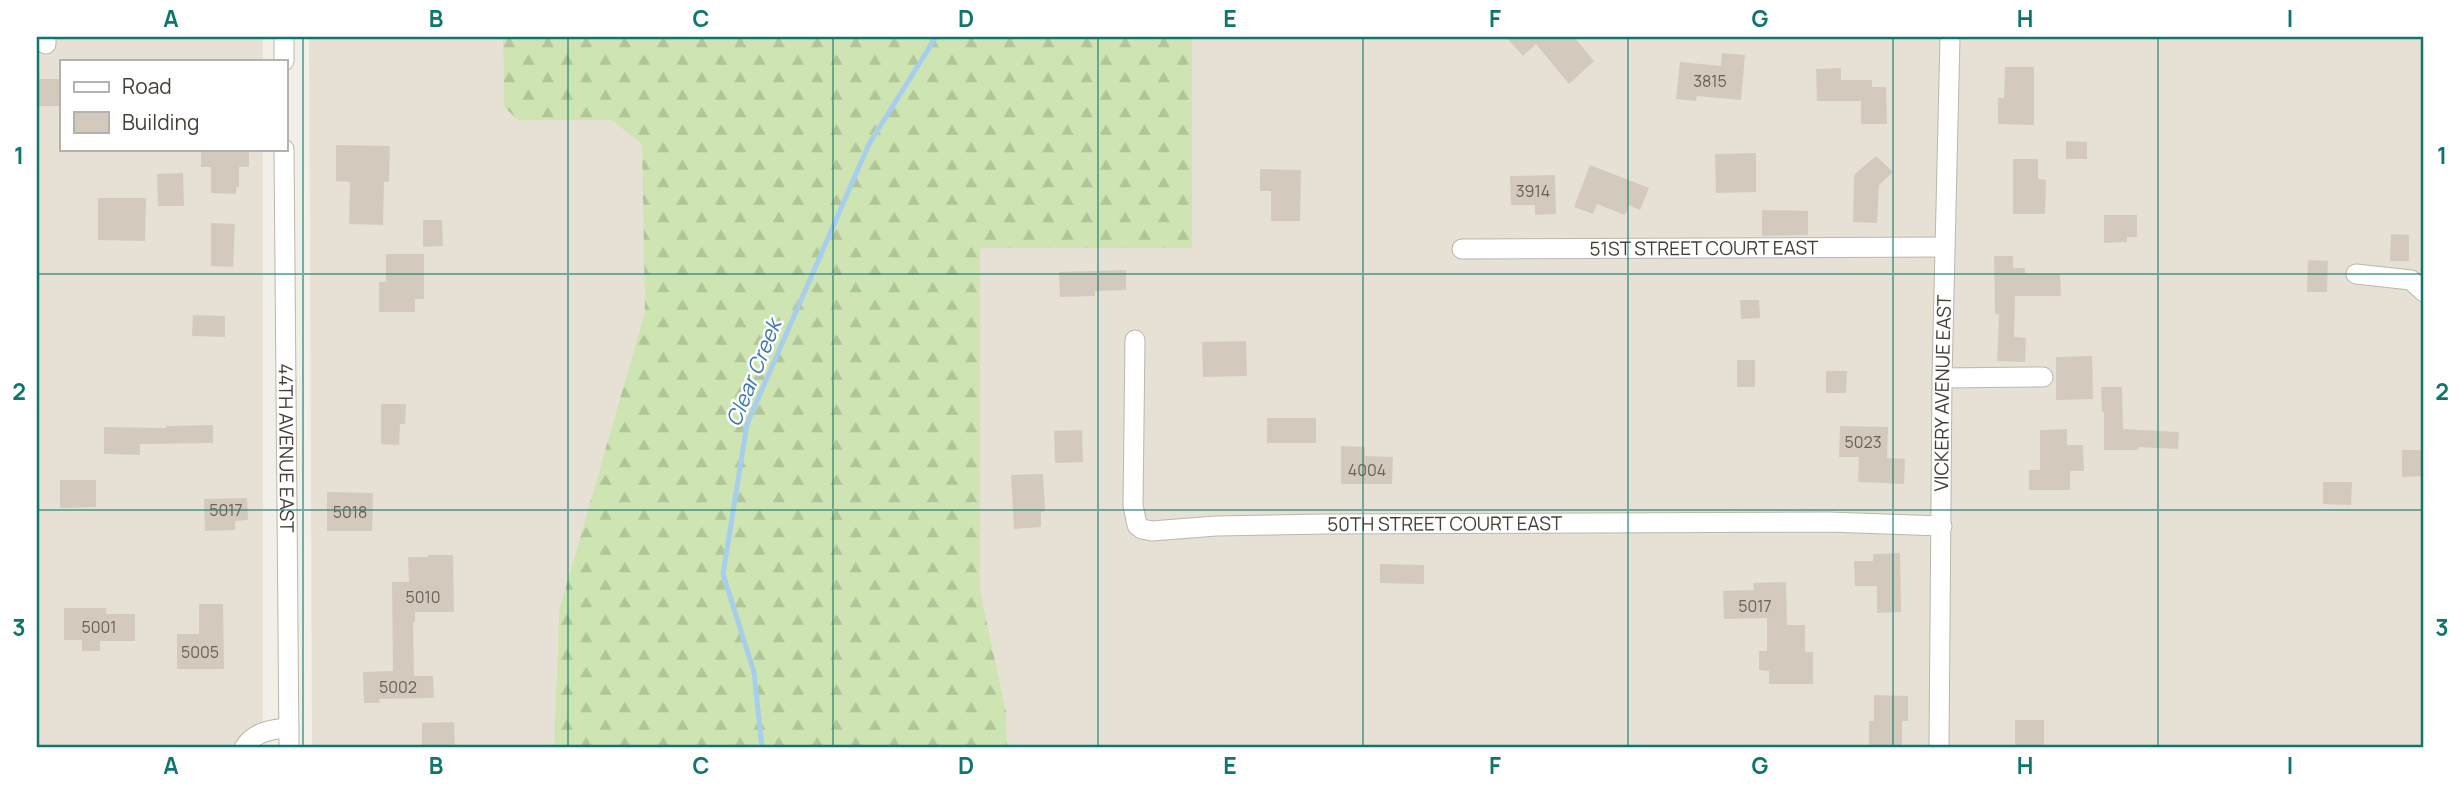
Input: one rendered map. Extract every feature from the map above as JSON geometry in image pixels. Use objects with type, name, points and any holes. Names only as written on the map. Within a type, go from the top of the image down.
[{"type":"street","points":[[284,37],[284,60]]},
{"type":"street","name":"VICKERY AVENUE EAST","points":[[1939,748],[1942,378],[1950,37]]},
{"type":"street","name":"44TH AVENUE EAST","points":[[284,150],[289,748]]},
{"type":"street","name":"51ST STREET COURT EAST","points":[[1462,250],[1945,247]]},
{"type":"street","points":[[2356,274],[2411,280],[2424,292]]},
{"type":"street","name":"50TH STREET COURT EAST","points":[[1135,340],[1132,505],[1135,522],[1145,530],[1327,524],[1828,522],[1942,526]]},
{"type":"street","points":[[1942,378],[2043,377]]},
{"type":"street","points":[[244,748],[253,738],[269,729],[289,728]]},
{"type":"shaded area","points":[[37,37],[263,37],[263,60],[60,60],[60,150],[263,150],[263,748],[37,748]]},
{"type":"shaded area","points":[[309,37],[503,37],[504,107],[518,120],[611,120],[642,144],[645,311],[559,611],[554,748],[312,748]]},
{"type":"shaded area","points":[[1192,37],[2424,37],[2424,748],[1007,748],[1006,711],[980,590],[980,248],[1192,247]]},
{"type":"green space","points":[[503,37],[1192,37],[1192,248],[980,248],[980,590],[1006,711],[1007,748],[554,748],[559,611],[645,311],[642,144],[611,120],[518,120],[504,107]]},
{"type":"building","points":[[1506,37],[1574,37],[1594,61],[1569,84],[1536,44],[1523,56]]},
{"type":"building","points":[[1722,53],[1745,55],[1741,100],[1697,96],[1696,101],[1676,99],[1680,62],[1721,66]]},
{"type":"building","points":[[2005,67],[2034,67],[2034,125],[1998,124],[1998,98],[2004,98]]},
{"type":"building","points":[[1841,68],[1841,80],[1872,80],[1872,87],[1886,87],[1887,124],[1861,124],[1861,101],[1817,101],[1816,69]]},
{"type":"building","points":[[37,79],[60,79],[60,106],[37,106]]},
{"type":"building","points":[[2066,141],[2087,142],[2087,159],[2066,159]]},
{"type":"building","points":[[336,145],[390,146],[389,182],[384,182],[383,225],[349,224],[350,182],[336,181]]},
{"type":"building","points":[[201,150],[249,150],[249,167],[239,167],[239,187],[236,187],[236,194],[211,193],[211,167],[201,167]]},
{"type":"building","points":[[1756,153],[1756,192],[1716,193],[1715,154]]},
{"type":"building","points":[[1876,156],[1893,172],[1879,185],[1877,223],[1853,222],[1854,175]]},
{"type":"building","points":[[2013,159],[2038,159],[2038,179],[2046,180],[2045,214],[2013,214]]},
{"type":"building","points":[[1590,165],[1649,188],[1640,210],[1629,205],[1625,215],[1597,204],[1593,214],[1574,207]]},
{"type":"building","points":[[1260,169],[1301,170],[1300,221],[1271,221],[1271,191],[1260,191]]},
{"type":"building","points":[[183,173],[184,206],[158,206],[157,174]]},
{"type":"building","points":[[1555,175],[1556,214],[1535,215],[1535,205],[1511,205],[1510,176]]},
{"type":"building","points":[[98,198],[146,198],[145,241],[98,240]]},
{"type":"building","points":[[1762,210],[1808,211],[1808,235],[1762,236]]},
{"type":"building","points":[[2104,215],[2137,215],[2137,237],[2127,237],[2127,242],[2104,243]]},
{"type":"building","points":[[423,220],[442,220],[443,246],[423,247]]},
{"type":"building","points":[[211,223],[235,224],[233,267],[211,266]]},
{"type":"building","points":[[2391,234],[2409,235],[2409,261],[2390,261]]},
{"type":"building","points":[[386,254],[424,254],[424,299],[415,299],[415,312],[379,312],[379,282],[386,282]]},
{"type":"building","points":[[1994,256],[2013,256],[2013,268],[2025,268],[2025,274],[2060,274],[2061,296],[2015,296],[2014,337],[2026,338],[2025,362],[1997,361],[1999,314],[1995,314]]},
{"type":"building","points":[[2308,260],[2328,261],[2327,292],[2307,292]]},
{"type":"building","points":[[1126,270],[1126,290],[1095,291],[1095,296],[1060,297],[1059,272]]},
{"type":"building","points":[[1740,300],[1759,300],[1760,318],[1741,319]]},
{"type":"building","points":[[193,315],[225,316],[225,337],[192,336]]},
{"type":"building","points":[[1246,341],[1247,376],[1203,377],[1202,342]]},
{"type":"building","points":[[2092,356],[2093,399],[2056,400],[2056,357]]},
{"type":"building","points":[[1737,360],[1755,360],[1755,387],[1737,387]]},
{"type":"building","points":[[1826,371],[1847,371],[1846,393],[1826,393]]},
{"type":"building","points":[[2101,387],[2122,387],[2123,429],[2179,432],[2178,449],[2138,447],[2138,450],[2104,450]]},
{"type":"building","points":[[381,404],[406,404],[405,424],[400,424],[399,445],[381,444]]},
{"type":"building","points":[[1267,418],[1316,418],[1316,443],[1267,443]]},
{"type":"building","points":[[213,425],[213,443],[140,444],[140,455],[104,454],[104,427],[166,428]]},
{"type":"building","points":[[1840,426],[1888,427],[1887,458],[1905,459],[1904,484],[1858,482],[1859,457],[1839,457]]},
{"type":"building","points":[[2067,429],[2067,445],[2083,445],[2084,471],[2070,471],[2070,490],[2029,490],[2029,470],[2040,470],[2040,430]]},
{"type":"building","points":[[1082,430],[1083,462],[1055,463],[1054,431]]},
{"type":"building","points":[[1341,446],[1365,447],[1365,456],[1393,457],[1392,484],[1341,484]]},
{"type":"building","points":[[2402,450],[2424,450],[2424,476],[2402,477]]},
{"type":"building","points":[[1043,474],[1045,511],[1041,512],[1041,527],[1014,529],[1011,475]]},
{"type":"building","points":[[60,480],[96,480],[96,507],[60,508]]},
{"type":"building","points":[[2323,482],[2352,482],[2351,505],[2323,504]]},
{"type":"building","points":[[327,492],[373,493],[372,531],[327,531]]},
{"type":"building","points":[[247,498],[248,520],[235,521],[235,530],[205,531],[204,499]]},
{"type":"building","points":[[1900,553],[1901,612],[1877,613],[1877,586],[1855,586],[1854,561],[1873,561],[1873,554]]},
{"type":"building","points":[[453,555],[454,612],[415,612],[413,622],[414,676],[433,676],[434,698],[379,699],[380,703],[364,703],[363,672],[393,671],[392,582],[409,582],[408,557]]},
{"type":"building","points":[[1380,564],[1424,565],[1424,584],[1380,583]]},
{"type":"building","points":[[1786,582],[1787,625],[1805,625],[1805,652],[1813,652],[1813,684],[1769,684],[1769,671],[1759,670],[1759,651],[1767,651],[1767,618],[1724,619],[1723,591],[1754,590],[1753,583]]},
{"type":"building","points":[[199,604],[223,604],[224,669],[177,669],[177,634],[199,634]]},
{"type":"building","points":[[64,608],[106,608],[106,614],[135,614],[135,641],[100,641],[100,651],[82,651],[82,640],[64,640]]},
{"type":"building","points":[[1874,695],[1908,696],[1908,721],[1902,721],[1902,748],[1869,747],[1869,721],[1874,721]]},
{"type":"building","points":[[2015,720],[2044,720],[2044,748],[2015,748]]},
{"type":"building","points":[[454,722],[455,748],[422,748],[422,723]]},
{"type":"waterway","name":"Clear Creek","points":[[762,748],[754,672],[723,574],[747,424],[869,144],[936,37]]}]
